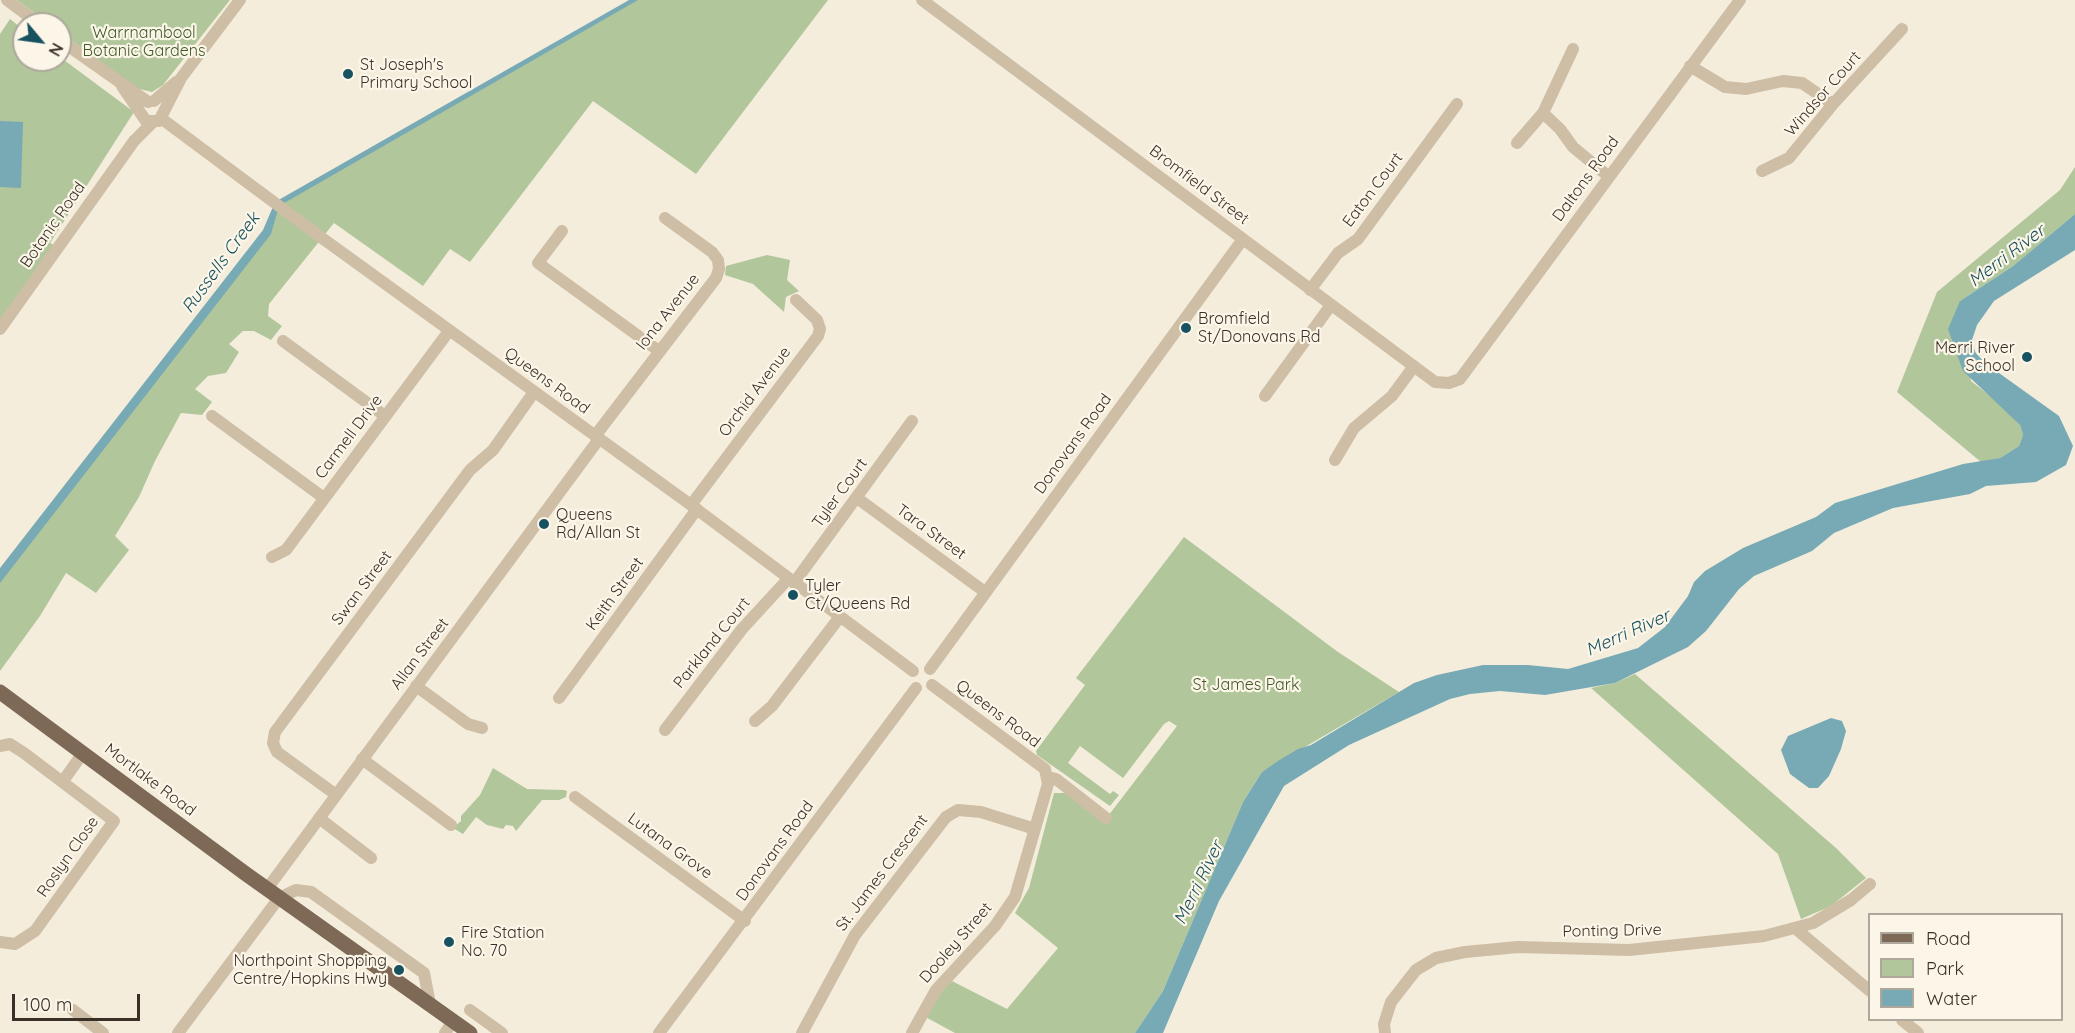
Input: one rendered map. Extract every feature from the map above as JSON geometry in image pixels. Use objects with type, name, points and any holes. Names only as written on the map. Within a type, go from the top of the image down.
[{"type":"main road","name":"Mortlake Road","points":[[0,692],[273,893],[430,1004],[449,1027],[470,1033]]},
{"type":"street","points":[[7,0],[23,12]]},
{"type":"street","name":"Botanic Road","points":[[0,329],[134,141],[152,112],[240,0]]},
{"type":"street","name":"Bromfield Street","points":[[922,0],[1435,382],[1449,384],[1460,379]]},
{"type":"street","name":"Daltons Road","points":[[1460,379],[1740,0]]},
{"type":"street","name":"Windsor Court","points":[[1762,171],[1790,158],[1833,104],[1902,29]]},
{"type":"street","name":"Queens Road","points":[[72,49],[122,86],[152,112],[276,204],[694,507],[839,618],[913,671]]},
{"type":"street","points":[[1517,143],[1543,113],[1573,49]]},
{"type":"street","points":[[1690,66],[1725,87],[1746,89],[1783,81],[1802,83],[1833,104]]},
{"type":"street","name":"Eaton Court","points":[[1310,290],[1338,253],[1358,239],[1457,104]]},
{"type":"street","points":[[1543,113],[1560,129],[1573,147],[1608,176]]},
{"type":"street","name":"Iona Avenue","points":[[597,437],[659,351],[716,278],[719,269],[718,260],[712,252],[664,218]]},
{"type":"street","points":[[562,231],[538,263],[659,351]]},
{"type":"street","name":"Donovans Road","points":[[930,669],[1243,239]]},
{"type":"street","name":"Orchid Avenue","points":[[694,507],[818,336],[820,329],[817,320],[796,300]]},
{"type":"street","points":[[1265,396],[1331,305]]},
{"type":"street","name":"Carmell Drive","points":[[272,557],[286,550],[449,331]]},
{"type":"street","points":[[284,340],[385,416]]},
{"type":"street","points":[[1335,460],[1354,428],[1392,396],[1414,366]]},
{"type":"street","name":"Swan Street","points":[[335,794],[277,752],[273,743],[275,732],[470,470],[493,450],[534,392]]},
{"type":"street","points":[[212,416],[324,498]]},
{"type":"street","name":"Tyler Court","points":[[791,581],[857,498],[912,421]]},
{"type":"street","name":"Allan Street","points":[[178,1033],[273,893],[318,818],[528,539],[597,437]]},
{"type":"street","name":"Tara Street","points":[[857,498],[985,592]]},
{"type":"street","name":"Keith Street","points":[[559,698],[694,507]]},
{"type":"street","name":"Parkland Court","points":[[665,730],[742,629],[791,581]]},
{"type":"street","points":[[755,721],[772,706],[839,618]]},
{"type":"street","points":[[921,667],[930,669],[934,678],[932,685],[925,690],[916,688],[911,681],[913,671],[921,667]]},
{"type":"street","name":"Queens Road","points":[[932,685],[1106,818]]},
{"type":"street","points":[[416,686],[468,724],[482,728]]},
{"type":"street","name":"Donovans Road","points":[[659,1033],[916,688]]},
{"type":"street","name":"Roslyn Close","points":[[0,746],[10,744],[63,781],[114,821],[35,931],[15,944],[0,942]]},
{"type":"street","points":[[63,781],[83,753]]},
{"type":"street","points":[[362,759],[452,827]]},
{"type":"street","name":"Dooley Street","points":[[912,1033],[915,1023],[936,990],[995,926],[1015,897],[1035,829],[1046,773]]},
{"type":"street","name":"Lutana Grove","points":[[575,797],[744,921]]},
{"type":"street","name":"St. James Crescent","points":[[802,1033],[855,935],[946,817],[958,810],[981,812],[1035,829]]},
{"type":"street","points":[[318,818],[371,858]]},
{"type":"street","name":"Ponting Drive","points":[[1385,1033],[1384,1024],[1391,1002],[1416,970],[1436,958],[1465,952],[1518,947],[1629,950],[1764,936],[1796,929],[1833,912],[1870,884]]},
{"type":"street","points":[[273,893],[296,890],[310,892],[350,920],[424,973],[430,1004]]},
{"type":"street","points":[[1796,929],[1868,991]]},
{"type":"street","points":[[73,1010],[103,1033]]},
{"type":"street","points":[[470,1010],[502,1033]]},
{"type":"street","points":[[1903,1021],[1918,1033]]},
{"type":"green space","name":"Warrnambool Botanic Gardens","points":[[17,0],[230,0],[163,85],[152,92],[135,88],[72,41],[72,12],[33,12]]},
{"type":"green space","points":[[636,0],[828,0],[696,174],[593,101],[470,262],[450,249],[423,286],[334,223],[269,304],[268,316],[282,326],[271,340],[254,331],[243,331],[229,344],[239,352],[226,373],[208,376],[195,389],[212,402],[202,415],[181,413],[139,497],[115,536],[129,550],[96,593],[66,573],[40,616],[0,671],[0,572],[266,231],[277,204]]},
{"type":"green space","points":[[10,19],[12,21],[12,72],[72,72],[72,66],[134,112],[50,243],[58,247],[0,329],[0,34]]},
{"type":"green space","points":[[2075,167],[2075,214],[2013,266],[1960,301],[1971,381],[2004,407],[2020,425],[2023,435],[2019,446],[2000,458],[1981,462],[1897,392],[1937,292],[2060,190]]},
{"type":"green space","points":[[767,255],[790,260],[787,280],[799,291],[786,297],[784,312],[753,284],[725,275],[726,266]]},
{"type":"green space","name":"St James Park","points":[[1184,537],[1338,652],[1399,692],[1262,772],[1243,802],[1163,991],[1135,1033],[955,1033],[920,1014],[946,978],[1007,1009],[1058,948],[1015,913],[1029,888],[1054,793],[1067,793],[1105,820],[1177,726],[1169,721],[1164,724],[1123,778],[1080,746],[1068,763],[1110,794],[1113,791],[1119,795],[1110,806],[1037,755],[1036,751],[1085,685],[1076,678]]},
{"type":"green space","points":[[1635,674],[1836,848],[1866,878],[1831,906],[1801,919],[1778,854],[1591,688],[1615,683]]},
{"type":"green space","points":[[493,768],[527,789],[564,790],[567,791],[566,797],[559,800],[542,800],[516,831],[513,826],[506,825],[503,829],[487,825],[476,817],[463,834],[453,828],[480,795]]},
{"type":"water","points":[[629,0],[638,0],[279,206],[271,234],[0,583],[0,568],[263,230],[275,202]]},
{"type":"water","points":[[0,121],[23,122],[21,188],[0,187]]},
{"type":"water","points":[[2075,214],[2075,250],[1994,301],[1977,325],[1972,340],[1975,352],[1985,363],[2059,416],[2073,446],[2066,465],[2036,482],[1986,486],[1970,494],[1893,508],[1834,533],[1812,551],[1754,576],[1739,589],[1706,631],[1688,647],[1615,683],[1545,695],[1500,691],[1470,694],[1450,699],[1349,745],[1284,786],[1219,901],[1163,1033],[1135,1033],[1163,991],[1243,802],[1262,772],[1278,761],[1298,749],[1311,745],[1414,683],[1437,675],[1483,665],[1528,665],[1568,669],[1638,648],[1665,627],[1688,596],[1694,582],[1705,571],[1743,548],[1816,517],[1835,503],[1963,464],[2000,458],[2019,446],[2023,435],[2020,425],[1963,371],[1948,329],[1960,301],[2013,266]]},
{"type":"water","points":[[1831,718],[1842,721],[1846,731],[1841,749],[1829,776],[1818,788],[1809,788],[1790,774],[1781,750],[1788,736]]},
{"type":"place","name":"St Joseph's Primary School","points":[[348,74]]},
{"type":"place","name":"Bromfield St/Donovans Rd","points":[[1186,328]]},
{"type":"place","name":"Merri River School","points":[[2027,357]]},
{"type":"place","name":"Queens Rd/Allan St","points":[[544,524]]},
{"type":"place","name":"Tyler Ct/Queens Rd","points":[[793,595]]},
{"type":"place","name":"Fire Station No. 70","points":[[449,942]]},
{"type":"place","name":"Northpoint Shopping Centre/Hopkins Hwy","points":[[399,970]]},
{"type":"water label","name":"Merri River","points":[[2007,256]]},
{"type":"water label","name":"Russells Creek","points":[[221,263]]},
{"type":"water label","name":"Merri River","points":[[1628,633]]},
{"type":"water label","name":"Merri River","points":[[1199,883]]}]
